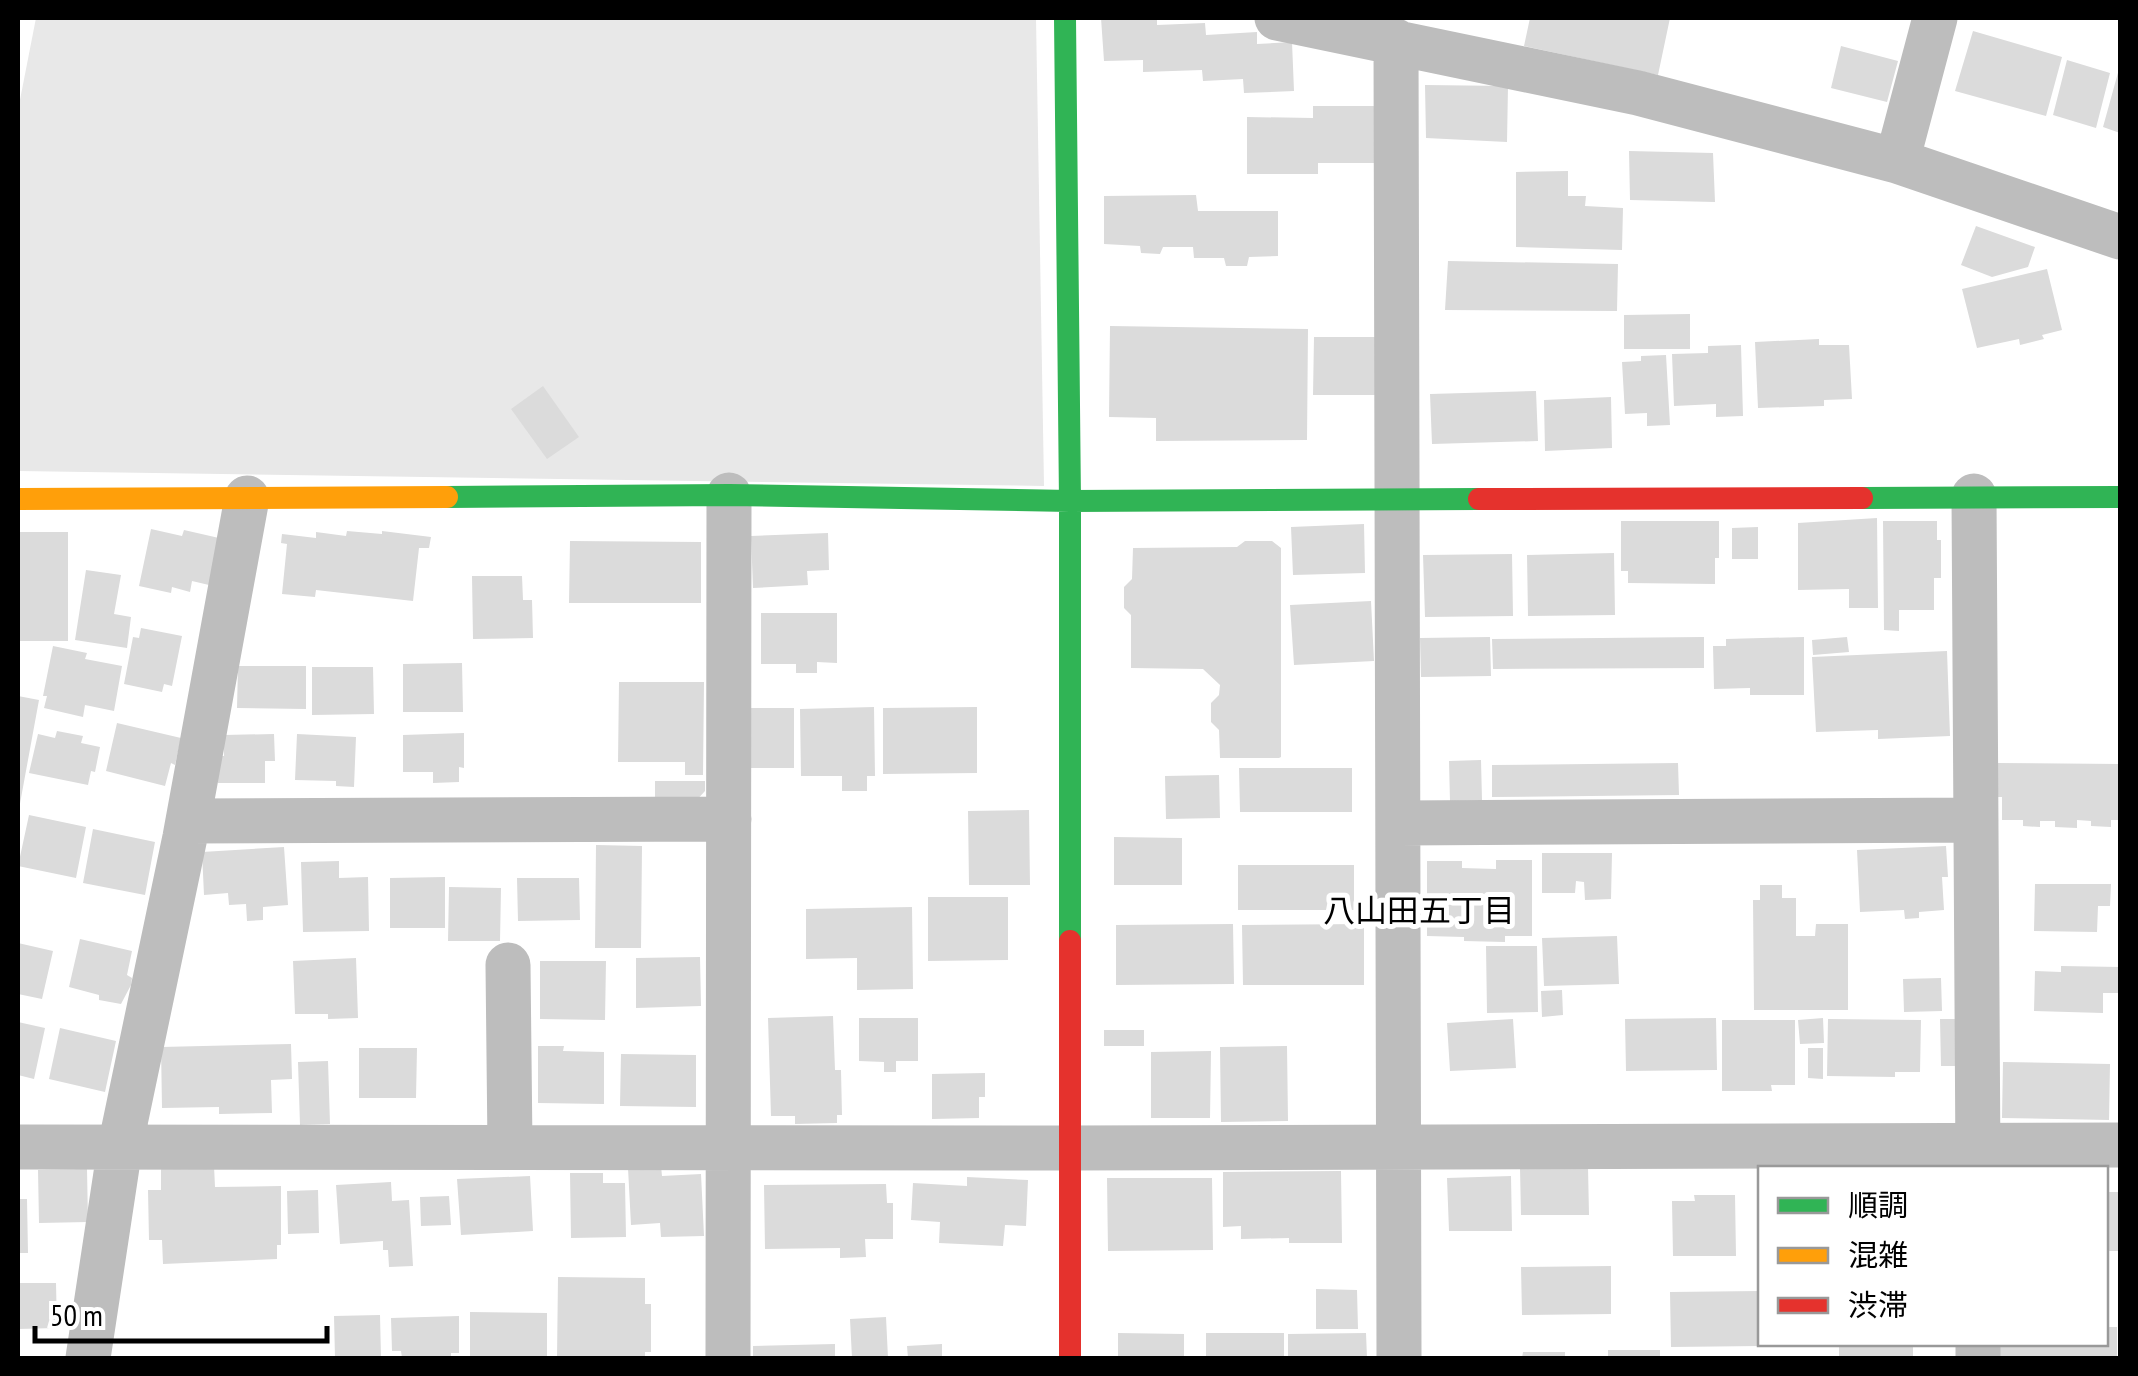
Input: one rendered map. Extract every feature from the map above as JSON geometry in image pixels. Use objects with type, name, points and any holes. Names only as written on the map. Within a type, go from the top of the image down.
[{"type":"street","points":[[1064,18],[1070,501],[1070,1358]]},
{"type":"street","points":[[1278,18],[1638,93],[1897,161],[2120,237]]},
{"type":"street","points":[[1897,161],[1934,18]]},
{"type":"street","points":[[1396,42],[1399,1358]]},
{"type":"street","points":[[728,1358],[729,495]]},
{"type":"street","points":[[18,499],[729,495],[1070,501],[2120,497]]},
{"type":"street","points":[[1974,496],[1978,1157]]},
{"type":"street","points":[[88,1358],[120,1147],[188,822],[247,498]]},
{"type":"street","points":[[188,822],[729,819]]},
{"type":"street","points":[[1398,823],[1976,820]]},
{"type":"street","points":[[508,965],[510,1147]]},
{"type":"street","points":[[18,1147],[1399,1146],[1978,1157],[2120,1145]]},
{"type":"shaded area","points":[[36,18],[1036,18],[1044,486],[18,471],[18,110]]},
{"type":"building","points":[[1101,18],[1157,18],[1157,25],[1205,23],[1206,35],[1257,32],[1257,44],[1292,42],[1294,91],[1244,93],[1243,79],[1203,81],[1202,70],[1143,72],[1143,60],[1104,61]]},
{"type":"building","points":[[1530,18],[1670,18],[1658,75],[1524,46]]},
{"type":"building","points":[[1973,31],[2062,57],[2046,116],[1955,91]]},
{"type":"building","points":[[1841,46],[1898,61],[1887,102],[1831,88]]},
{"type":"building","points":[[2067,60],[2110,73],[2096,128],[2053,115]]},
{"type":"building","points":[[2120,69],[2120,133],[2103,127]]},
{"type":"building","points":[[1425,85],[1508,86],[1507,142],[1426,138]]},
{"type":"building","points":[[1313,106],[1374,106],[1374,163],[1318,163],[1318,174],[1247,174],[1247,117],[1313,118]]},
{"type":"building","points":[[1629,151],[1713,153],[1715,202],[1630,200]]},
{"type":"building","points":[[1568,171],[1568,196],[1586,196],[1585,206],[1623,208],[1622,250],[1516,247],[1516,172]]},
{"type":"building","points":[[1196,195],[1198,211],[1278,211],[1278,256],[1249,257],[1247,266],[1226,266],[1224,258],[1194,258],[1193,247],[1163,247],[1160,254],[1141,253],[1140,246],[1104,244],[1104,196]]},
{"type":"building","points":[[1976,226],[2035,247],[2028,267],[1992,277],[1961,265]]},
{"type":"building","points":[[1448,261],[1618,264],[1617,311],[1445,310]]},
{"type":"building","points":[[2047,269],[2062,330],[2020,345],[2019,339],[1977,348],[1962,289]]},
{"type":"building","points":[[1690,314],[1690,349],[1624,349],[1624,315]]},
{"type":"building","points":[[1110,326],[1308,329],[1307,440],[1156,441],[1156,418],[1109,417]]},
{"type":"building","points":[[1314,337],[1377,337],[1376,395],[1313,395]]},
{"type":"building","points":[[1819,339],[1819,345],[1849,345],[1852,399],[1824,400],[1824,406],[1758,408],[1755,342]]},
{"type":"building","points":[[1741,345],[1743,416],[1716,417],[1716,404],[1674,406],[1672,354],[1708,353],[1708,346]]},
{"type":"building","points":[[1666,355],[1670,425],[1647,426],[1647,413],[1625,414],[1622,362]]},
{"type":"building","points":[[543,386],[579,437],[547,459],[511,409]]},
{"type":"building","points":[[1536,391],[1538,441],[1432,444],[1430,394]]},
{"type":"building","points":[[1611,397],[1612,448],[1545,451],[1544,400]]},
{"type":"building","points":[[1877,518],[1878,608],[1849,608],[1849,589],[1798,590],[1798,523]]},
{"type":"building","points":[[1621,521],[1719,521],[1715,584],[1628,583],[1628,571],[1621,571]]},
{"type":"building","points":[[1883,521],[1937,521],[1937,540],[1941,540],[1941,578],[1934,578],[1934,610],[1899,610],[1899,631],[1884,630]]},
{"type":"building","points":[[1364,524],[1365,573],[1293,575],[1291,527]]},
{"type":"building","points":[[1758,527],[1758,559],[1732,559],[1732,528]]},
{"type":"building","points":[[151,529],[182,536],[184,530],[219,538],[209,585],[192,581],[190,592],[172,587],[171,593],[139,586]]},
{"type":"building","points":[[347,531],[431,537],[429,548],[419,548],[413,601],[316,590],[315,597],[282,594],[287,544],[281,543],[282,534],[316,538],[316,532],[346,536]]},
{"type":"building","points":[[18,532],[68,532],[68,641],[18,641]]},
{"type":"building","points":[[828,533],[829,570],[807,571],[808,585],[753,588],[751,536]]},
{"type":"building","points":[[570,541],[701,542],[701,603],[569,603]]},
{"type":"building","points":[[1245,541],[1272,541],[1281,548],[1279,758],[1220,758],[1219,730],[1211,722],[1211,703],[1219,695],[1220,685],[1203,669],[1131,668],[1131,615],[1124,608],[1124,587],[1132,579],[1133,548],[1237,547]]},
{"type":"building","points":[[1614,553],[1615,615],[1528,616],[1527,555]]},
{"type":"building","points":[[1512,554],[1513,616],[1425,617],[1423,555]]},
{"type":"building","points":[[86,570],[121,575],[114,614],[131,617],[127,648],[75,640]]},
{"type":"building","points":[[472,576],[522,576],[523,600],[532,600],[533,638],[473,639]]},
{"type":"building","points":[[1371,601],[1374,661],[1294,665],[1290,605]]},
{"type":"building","points":[[761,613],[837,613],[837,663],[817,662],[817,673],[796,673],[796,664],[761,664]]},
{"type":"building","points":[[141,628],[182,636],[172,686],[164,684],[162,692],[124,684],[133,637],[139,638]]},
{"type":"building","points":[[1490,637],[1491,676],[1421,677],[1420,638]]},
{"type":"building","points":[[1704,637],[1704,668],[1493,669],[1492,639]]},
{"type":"building","points":[[1804,637],[1804,695],[1750,695],[1750,688],[1714,689],[1713,646],[1726,646],[1726,639]]},
{"type":"building","points":[[1847,637],[1849,652],[1813,655],[1812,640]]},
{"type":"building","points":[[53,646],[87,653],[85,659],[122,666],[114,711],[85,705],[83,717],[44,708]]},
{"type":"building","points":[[1947,651],[1950,736],[1878,739],[1878,730],[1816,732],[1812,657]]},
{"type":"building","points":[[462,663],[463,712],[403,712],[403,664]]},
{"type":"building","points":[[238,666],[306,666],[306,709],[237,708]]},
{"type":"building","points":[[312,667],[373,667],[374,714],[312,715]]},
{"type":"building","points":[[619,682],[704,682],[703,775],[685,775],[685,762],[618,762]]},
{"type":"building","points":[[18,696],[39,700],[19,809],[18,809]]},
{"type":"building","points":[[874,707],[875,776],[867,776],[867,791],[842,791],[842,776],[801,776],[800,709]]},
{"type":"building","points":[[977,707],[977,773],[883,774],[883,708]]},
{"type":"building","points":[[747,708],[794,708],[794,768],[747,768]]},
{"type":"building","points":[[117,723],[181,738],[165,786],[106,771]]},
{"type":"building","points":[[57,731],[83,736],[81,743],[100,747],[88,785],[29,773],[38,734],[55,738]]},
{"type":"building","points":[[464,733],[464,768],[459,767],[459,782],[433,783],[433,772],[403,772],[403,735]]},
{"type":"building","points":[[274,734],[275,761],[265,761],[265,783],[218,783],[218,756],[224,756],[224,735]]},
{"type":"building","points":[[297,734],[356,737],[354,787],[336,786],[336,781],[295,780]]},
{"type":"building","points":[[1481,760],[1482,800],[1450,801],[1449,761]]},
{"type":"building","points":[[1678,763],[1679,795],[1492,797],[1492,765]]},
{"type":"building","points":[[1996,763],[2120,764],[2120,820],[2111,820],[2111,827],[2091,826],[2091,821],[2077,820],[2077,828],[2055,827],[2055,821],[2040,821],[2040,827],[2023,826],[2023,820],[2002,820],[2002,797],[1995,797]]},
{"type":"building","points":[[1239,768],[1352,768],[1352,812],[1240,812]]},
{"type":"building","points":[[1219,775],[1220,818],[1166,819],[1165,776]]},
{"type":"building","points":[[655,781],[705,781],[705,791],[693,804],[655,802]]},
{"type":"building","points":[[1029,810],[1030,885],[969,885],[968,811]]},
{"type":"building","points":[[29,815],[86,827],[76,878],[18,866]]},
{"type":"building","points":[[93,829],[155,842],[145,895],[83,883]]},
{"type":"building","points":[[1114,837],[1182,838],[1182,885],[1114,885]]},
{"type":"building","points":[[596,845],[642,846],[641,948],[595,948]]},
{"type":"building","points":[[1946,846],[1948,877],[1942,877],[1944,910],[1919,912],[1919,918],[1905,919],[1904,910],[1860,912],[1857,850]]},
{"type":"building","points":[[284,847],[288,905],[263,907],[263,920],[247,921],[246,904],[229,905],[228,893],[204,895],[202,852]]},
{"type":"building","points":[[1542,853],[1612,853],[1611,899],[1585,900],[1584,882],[1576,881],[1575,893],[1542,893]]},
{"type":"building","points":[[1496,860],[1532,860],[1532,936],[1505,936],[1505,942],[1427,936],[1427,861],[1462,861],[1462,868],[1496,869]]},
{"type":"building","points":[[339,861],[339,878],[368,877],[369,931],[303,932],[301,862]]},
{"type":"building","points":[[1238,865],[1354,865],[1354,910],[1238,910]]},
{"type":"building","points":[[445,877],[445,928],[390,928],[390,878]]},
{"type":"building","points":[[517,878],[579,878],[580,920],[518,921]]},
{"type":"building","points":[[2035,884],[2111,884],[2110,906],[2098,906],[2097,932],[2034,931]]},
{"type":"building","points":[[1760,885],[1782,885],[1782,898],[1796,898],[1796,936],[1815,936],[1816,924],[1848,924],[1848,1010],[1754,1010],[1753,900],[1760,900]]},
{"type":"building","points":[[449,887],[501,888],[500,941],[448,941]]},
{"type":"building","points":[[928,897],[1008,897],[1008,960],[928,961]]},
{"type":"building","points":[[912,907],[913,989],[857,990],[857,958],[806,959],[806,909]]},
{"type":"building","points":[[1233,924],[1234,984],[1116,985],[1116,925]]},
{"type":"building","points":[[1364,924],[1364,985],[1243,985],[1242,925]]},
{"type":"building","points":[[1617,936],[1619,984],[1544,986],[1542,938]]},
{"type":"building","points":[[80,939],[132,951],[127,975],[132,978],[131,985],[121,1004],[99,1000],[99,995],[69,987]]},
{"type":"building","points":[[18,943],[53,951],[42,999],[18,994]]},
{"type":"building","points":[[1486,946],[1537,946],[1538,1012],[1487,1013]]},
{"type":"building","points":[[700,957],[701,1006],[636,1008],[636,958]]},
{"type":"building","points":[[356,958],[358,1018],[295,1014],[293,961]]},
{"type":"building","points":[[540,961],[606,961],[605,1020],[540,1019]]},
{"type":"building","points":[[2061,966],[2120,967],[2120,993],[2103,993],[2103,1013],[2034,1011],[2035,971],[2061,972]]},
{"type":"building","points":[[1941,978],[1942,1011],[1904,1012],[1903,979]]},
{"type":"building","points":[[1562,990],[1563,1015],[1542,1017],[1541,991]]},
{"type":"building","points":[[833,1016],[835,1070],[841,1070],[842,1115],[837,1115],[837,1123],[795,1124],[795,1116],[771,1116],[768,1018]]},
{"type":"building","points":[[859,1018],[918,1018],[918,1061],[896,1061],[896,1072],[884,1072],[884,1062],[859,1061]]},
{"type":"building","points":[[1716,1018],[1717,1070],[1626,1071],[1625,1019]]},
{"type":"building","points":[[1823,1018],[1824,1043],[1800,1044],[1798,1020]]},
{"type":"building","points":[[1513,1019],[1516,1068],[1450,1071],[1447,1023]]},
{"type":"building","points":[[1828,1019],[1921,1020],[1920,1072],[1895,1072],[1895,1077],[1827,1076]]},
{"type":"building","points":[[1940,1019],[1955,1019],[1956,1066],[1941,1066]]},
{"type":"building","points":[[1722,1020],[1795,1020],[1795,1085],[1771,1085],[1772,1091],[1722,1091]]},
{"type":"building","points":[[18,1022],[45,1028],[34,1079],[18,1075]]},
{"type":"building","points":[[60,1028],[116,1041],[105,1092],[49,1079]]},
{"type":"building","points":[[1104,1030],[1144,1030],[1144,1046],[1104,1046]]},
{"type":"building","points":[[291,1044],[292,1079],[271,1080],[272,1113],[219,1114],[219,1107],[162,1108],[161,1047]]},
{"type":"building","points":[[538,1046],[604,1052],[604,1104],[538,1103]]},
{"type":"building","points":[[1287,1046],[1288,1121],[1221,1122],[1220,1047]]},
{"type":"building","points":[[359,1048],[417,1048],[416,1098],[359,1098]]},
{"type":"building","points":[[1808,1048],[1823,1048],[1823,1079],[1808,1078]]},
{"type":"building","points":[[1211,1051],[1210,1118],[1151,1118],[1151,1052]]},
{"type":"building","points":[[621,1054],[696,1055],[696,1107],[620,1106]]},
{"type":"building","points":[[328,1061],[330,1124],[300,1125],[298,1062]]},
{"type":"building","points":[[2003,1062],[2110,1064],[2109,1120],[2002,1118]]},
{"type":"building","points":[[985,1073],[985,1097],[979,1097],[979,1118],[932,1119],[932,1074]]},
{"type":"building","points":[[214,1166],[215,1187],[281,1186],[281,1245],[277,1245],[277,1259],[163,1264],[162,1240],[149,1240],[148,1190],[161,1190],[161,1167]]},
{"type":"building","points":[[661,1166],[662,1176],[701,1174],[704,1236],[661,1237],[660,1223],[631,1225],[628,1168]]},
{"type":"building","points":[[1588,1167],[1589,1215],[1521,1215],[1520,1168]]},
{"type":"building","points":[[87,1169],[88,1222],[39,1223],[38,1170]]},
{"type":"building","points":[[1341,1171],[1342,1243],[1241,1239],[1241,1226],[1223,1227],[1223,1172]]},
{"type":"building","points":[[570,1173],[603,1173],[603,1183],[625,1183],[626,1237],[571,1238]]},
{"type":"building","points":[[530,1176],[533,1231],[461,1235],[457,1179]]},
{"type":"building","points":[[1511,1176],[1512,1231],[1449,1231],[1447,1178]]},
{"type":"building","points":[[967,1177],[1028,1180],[1026,1226],[1005,1225],[1003,1246],[939,1243],[940,1222],[911,1220],[913,1183],[967,1186]]},
{"type":"building","points":[[1107,1178],[1212,1178],[1213,1250],[1108,1251]]},
{"type":"building","points":[[391,1182],[392,1201],[409,1200],[413,1266],[389,1267],[383,1241],[340,1244],[336,1185]]},
{"type":"building","points":[[886,1184],[887,1203],[893,1203],[893,1239],[865,1239],[866,1257],[840,1258],[840,1248],[765,1249],[764,1185]]},
{"type":"building","points":[[318,1190],[319,1233],[288,1234],[287,1191]]},
{"type":"building","points":[[2108,1192],[2120,1192],[2120,1251],[2108,1251]]},
{"type":"building","points":[[1694,1195],[1735,1195],[1736,1256],[1673,1256],[1672,1201],[1695,1201]]},
{"type":"building","points":[[449,1196],[451,1225],[421,1226],[420,1197]]},
{"type":"building","points":[[18,1199],[27,1199],[28,1253],[18,1253]]},
{"type":"building","points":[[1611,1266],[1611,1314],[1522,1315],[1521,1267]]},
{"type":"building","points":[[558,1277],[645,1278],[645,1304],[651,1304],[651,1352],[645,1352],[645,1358],[557,1358]]},
{"type":"building","points":[[18,1283],[56,1283],[57,1328],[18,1329]]},
{"type":"building","points":[[1316,1289],[1357,1290],[1358,1329],[1316,1329]]},
{"type":"building","points":[[1758,1291],[1760,1346],[1671,1347],[1670,1292]]},
{"type":"building","points":[[470,1312],[547,1313],[547,1358],[470,1358]]},
{"type":"building","points":[[380,1315],[381,1358],[335,1358],[334,1316]]},
{"type":"building","points":[[459,1316],[459,1353],[451,1353],[451,1358],[402,1358],[401,1351],[392,1351],[391,1318]]},
{"type":"building","points":[[886,1317],[888,1358],[852,1358],[850,1319]]},
{"type":"building","points":[[2108,1327],[2117,1327],[2117,1358],[2000,1358],[2000,1346],[2108,1346]]},
{"type":"building","points":[[1118,1333],[1184,1334],[1184,1358],[1118,1358]]},
{"type":"building","points":[[1206,1333],[1284,1333],[1284,1358],[1206,1358]]},
{"type":"building","points":[[1366,1333],[1367,1358],[1288,1358],[1288,1334]]},
{"type":"building","points":[[835,1344],[835,1358],[753,1358],[753,1346]]},
{"type":"building","points":[[942,1344],[942,1358],[908,1358],[907,1346]]},
{"type":"building","points":[[1839,1346],[1913,1346],[1913,1358],[1839,1358]]},
{"type":"building","points":[[1608,1350],[1660,1350],[1660,1358],[1608,1358]]},
{"type":"building","points":[[1523,1352],[1565,1352],[1565,1358],[1522,1358]]},
{"type":"traffic: fast","points":[[1065,18],[1070,941]]},
{"type":"traffic: fast","points":[[447,497],[1479,499]]},
{"type":"traffic: fast","points":[[1862,498],[2120,497]]},
{"type":"traffic: slow","points":[[18,499],[447,497]]},
{"type":"traffic: jam","points":[[1479,499],[1862,498]]},
{"type":"traffic: jam","points":[[1070,941],[1070,1358]]},
{"type":"district","name":"八山田五丁目","points":[[1419,910]]}]
